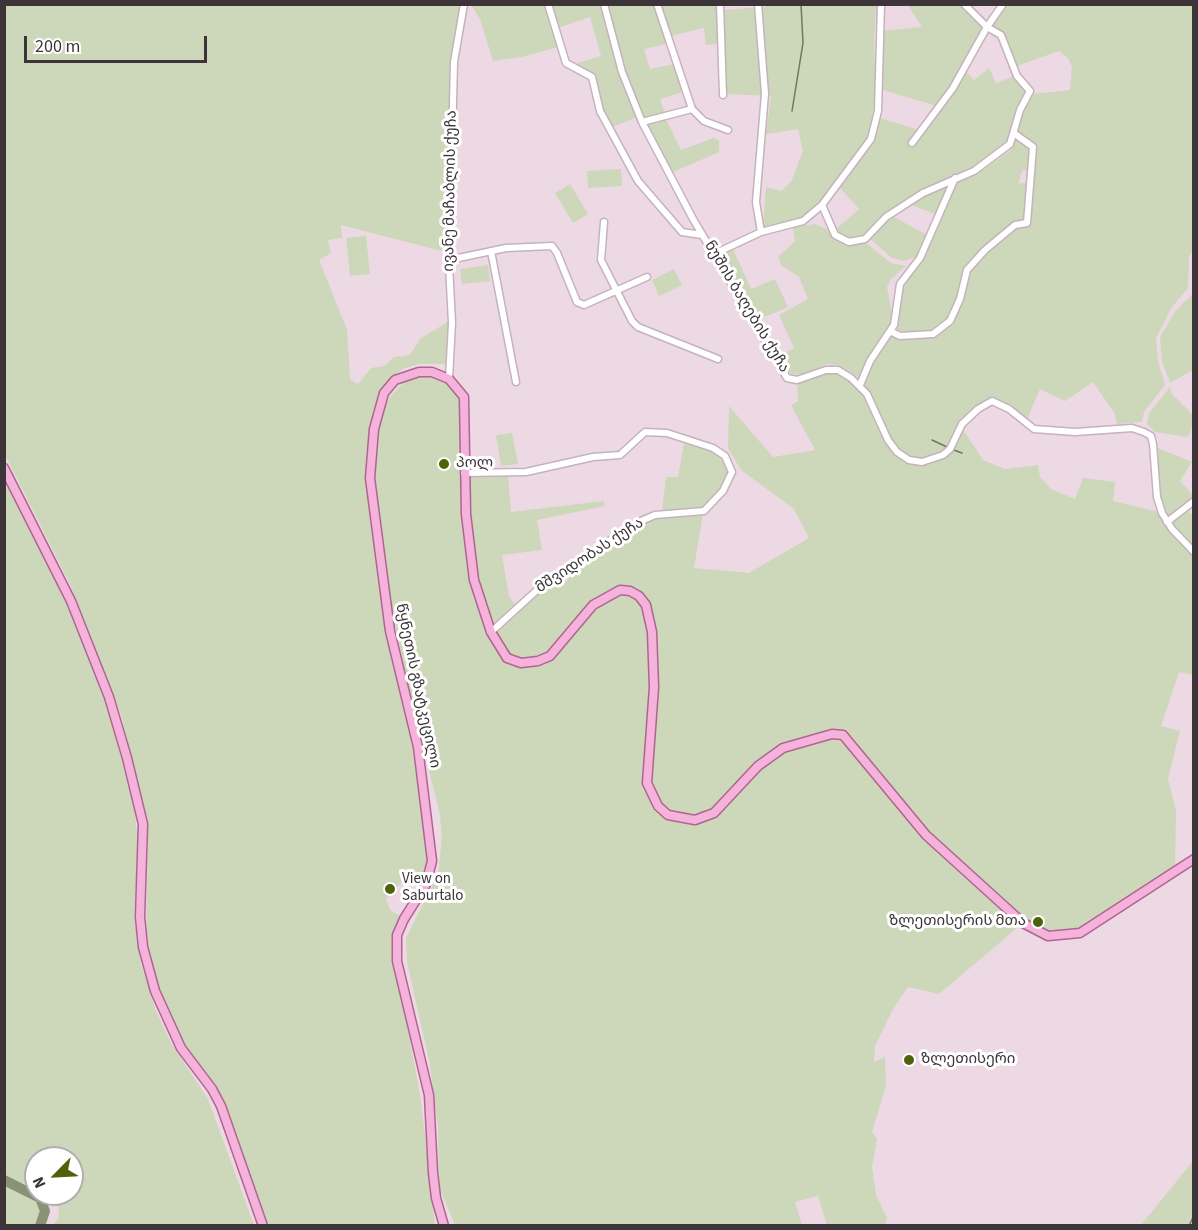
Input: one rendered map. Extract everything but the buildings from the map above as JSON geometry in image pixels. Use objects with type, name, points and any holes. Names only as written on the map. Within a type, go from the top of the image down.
[{"type":"main road","name":"წყნეთის გზატკეცილი","points":[[444,1226],[436,1198],[433,1173],[429,1095],[397,961],[397,935],[400,927],[431,874],[430,840],[418,747],[390,631],[370,478],[374,429],[384,393],[395,380],[419,372],[432,372],[449,379]]},
{"type":"main road","points":[[449,379],[464,397],[466,409],[464,472],[474,580],[491,632],[507,658],[521,663],[538,661],[550,656],[561,645],[577,620],[593,605],[620,590],[630,591],[639,596],[646,605],[652,632],[654,687],[647,783],[658,806],[668,815],[695,820],[714,813],[758,766],[783,748],[832,734],[843,735],[926,835],[1023,923],[1048,936],[1080,933],[1194,859]]},
{"type":"main road","points":[[4,468],[71,601],[110,697],[143,824],[140,917],[143,947],[154,991],[176,1039],[212,1089],[221,1106],[263,1226]]},
{"type":"street","name":"ივანე მაჩაბლის ქუჩა","points":[[449,379],[452,322],[449,260],[454,62],[464,4]]},
{"type":"street","points":[[548,4],[566,63],[592,77],[600,111],[638,181],[682,232],[702,235]]},
{"type":"street","name":"ნუშის ბაღების ქუჩა","points":[[604,4],[622,72],[642,122],[702,235],[787,378],[798,380],[826,370],[838,370],[860,385],[874,407],[888,440],[897,452],[909,460],[922,462],[943,455],[950,449],[962,424],[978,409],[992,401],[1009,409],[1034,429],[1075,432],[1132,428],[1144,432],[1150,436],[1152,444],[1157,498],[1167,522],[1194,552]]},
{"type":"street","points":[[657,4],[692,109],[704,121],[728,130]]},
{"type":"street","points":[[720,4],[723,95]]},
{"type":"street","points":[[758,4],[765,94],[756,201],[761,232]]},
{"type":"street","points":[[714,254],[761,232],[803,221],[822,205],[871,139],[878,111],[881,4]]},
{"type":"street","points":[[822,205],[835,235],[849,242],[865,239],[886,217],[923,193],[974,171],[1005,150],[1015,134],[1020,110],[1030,91],[1017,76],[1001,35],[987,27],[964,4]]},
{"type":"street","points":[[912,143],[953,88],[987,27],[1003,4]]},
{"type":"street","points":[[642,122],[692,109]]},
{"type":"street","points":[[890,332],[900,336],[933,334],[950,321],[960,300],[967,270],[985,250],[1014,225],[1027,223],[1033,147],[1015,134]]},
{"type":"street","points":[[860,385],[870,361],[890,332],[896,318],[894,312],[900,284],[920,258],[955,178]]},
{"type":"street","points":[[604,222],[601,260],[627,315],[638,327],[718,359]]},
{"type":"street","points":[[449,260],[491,251],[552,246],[580,305],[647,277]]},
{"type":"street","points":[[491,251],[516,382]]},
{"type":"street","name":"მშვიდობას ქუჩა","points":[[464,472],[526,472],[593,457],[620,454],[645,432],[667,433],[713,448],[724,456],[732,472],[723,491],[704,512],[655,515],[634,524],[528,597],[491,632]]},
{"type":"street","points":[[1167,522],[1194,501]]},
{"type":"green space","points":[[765,4],[876,5],[874,43],[876,89],[869,138],[832,189],[801,219],[763,227],[766,187],[781,191],[791,182],[803,151],[798,129],[766,134],[771,96],[725,94],[722,10],[765,7]]},
{"type":"green space","points":[[907,4],[962,5],[982,28],[951,88],[937,106],[883,90],[880,31],[922,27]]},
{"type":"green space","points":[[5,5],[461,5],[451,77],[446,252],[341,225],[342,238],[328,240],[331,253],[319,260],[347,330],[350,379],[358,384],[371,368],[384,366],[394,357],[410,355],[420,339],[449,321],[446,364],[419,364],[403,369],[392,377],[378,395],[369,429],[367,474],[378,583],[386,633],[404,696],[426,836],[426,866],[421,884],[401,883],[386,899],[390,910],[400,916],[394,952],[421,1101],[435,1225],[267,1225],[224,1099],[179,1037],[152,969],[146,930],[148,845],[143,805],[121,715],[69,582],[5,455]]},
{"type":"green space","points":[[471,5],[545,5],[558,47],[522,57],[493,61],[480,19]]},
{"type":"green space","points":[[551,5],[600,5],[623,86],[637,117],[612,127],[602,109],[594,74],[575,64],[601,56],[590,17],[558,28]]},
{"type":"green space","points":[[607,5],[654,5],[667,44],[644,49],[650,69],[674,64],[683,92],[660,99],[665,114],[643,120],[625,74]]},
{"type":"green space","points":[[659,5],[718,5],[719,44],[706,45],[704,28],[670,36]]},
{"type":"green space","points":[[1000,5],[1193,5],[1193,250],[1189,257],[1188,288],[1172,307],[1156,338],[1158,361],[1165,385],[1144,412],[1142,422],[1117,424],[1115,414],[1093,382],[1065,401],[1040,389],[1028,417],[1031,424],[999,400],[989,401],[975,408],[958,423],[943,452],[923,460],[911,459],[893,444],[863,382],[871,362],[890,334],[899,338],[934,338],[951,324],[962,301],[969,271],[985,252],[1015,227],[1028,224],[1032,210],[1030,197],[1035,177],[1034,145],[1017,134],[1023,109],[1033,94],[1070,90],[1072,67],[1068,58],[1059,51],[1017,66],[1003,32],[990,28]]},
{"type":"green space","points":[[989,68],[996,83],[1015,76],[1027,91],[1007,145],[976,167],[916,193],[862,235],[852,238],[839,234],[835,230],[859,209],[840,188],[875,138],[880,118],[919,130],[909,143],[912,146],[966,71],[974,80]]},
{"type":"green space","points":[[666,119],[681,150],[713,138],[719,140],[719,152],[671,173],[645,123]]},
{"type":"green space","points":[[1016,139],[1031,148],[1031,174],[1023,169],[1018,184],[1029,182],[1026,196],[1026,220],[1013,222],[965,269],[958,298],[948,320],[933,332],[898,331],[898,310],[906,281],[920,262],[956,180],[981,171],[1010,151]]},
{"type":"green space","points":[[621,169],[622,186],[588,188],[587,171]]},
{"type":"green space","points":[[951,182],[936,214],[908,204],[924,195]]},
{"type":"green space","points":[[570,184],[588,214],[573,223],[555,193]]},
{"type":"green space","points":[[892,216],[927,235],[919,256],[904,261],[892,258],[870,239],[869,237]]},
{"type":"green space","points":[[815,224],[828,230],[837,241],[851,245],[866,243],[891,263],[906,266],[891,279],[887,287],[893,321],[860,378],[837,365],[827,364],[807,374],[792,374],[787,371],[778,357],[794,348],[779,315],[808,299],[799,277],[782,266],[778,257],[795,241],[793,227]]},
{"type":"green space","points":[[366,236],[370,274],[350,276],[346,238]]},
{"type":"green space","points":[[732,247],[751,289],[775,279],[788,307],[758,320],[719,254]]},
{"type":"green space","points":[[488,265],[490,281],[462,284],[460,269]]},
{"type":"green space","points":[[674,269],[682,285],[659,296],[652,280]]},
{"type":"green space","points":[[1193,294],[1193,370],[1170,383],[1162,361],[1160,337],[1176,310]]},
{"type":"green space","points":[[826,370],[838,370],[860,385],[874,407],[888,440],[897,452],[909,460],[922,462],[943,455],[962,428],[983,460],[1005,469],[1038,465],[1040,477],[1051,489],[1075,499],[1083,478],[1115,482],[1113,501],[1162,513],[1172,529],[1193,552],[1193,675],[1179,672],[1161,726],[1180,731],[1168,779],[1176,811],[1175,869],[1080,933],[1048,936],[1023,923],[939,994],[908,987],[893,1009],[875,1046],[874,1062],[885,1057],[886,1086],[872,1132],[877,1139],[872,1167],[876,1195],[887,1218],[885,1225],[827,1225],[818,1196],[795,1202],[802,1225],[455,1225],[439,1187],[438,1128],[430,1065],[407,962],[406,938],[438,874],[442,837],[440,815],[402,659],[381,551],[374,492],[374,456],[380,419],[390,396],[403,383],[421,375],[439,377],[450,382],[461,403],[465,526],[471,575],[490,638],[496,644],[481,608],[474,580],[464,473],[508,476],[511,512],[604,501],[605,506],[537,520],[542,550],[502,555],[509,596],[518,609],[550,584],[555,587],[567,581],[569,574],[645,522],[661,518],[703,513],[694,568],[749,573],[809,538],[794,509],[741,470],[728,448],[729,406],[773,457],[815,450],[791,405],[798,401],[797,380]]},
{"type":"green space","points":[[1171,386],[1170,392],[1193,415],[1193,424],[1188,437],[1155,432],[1147,424],[1149,413]]},
{"type":"green space","points":[[512,433],[518,464],[501,466],[496,435]]},
{"type":"green space","points":[[684,444],[710,450],[725,463],[728,475],[724,485],[705,507],[662,512],[666,477],[678,477]]},
{"type":"green space","points":[[1158,448],[1192,462],[1180,481],[1193,495],[1193,499],[1169,518],[1159,493]]},
{"type":"green space","points":[[5,474],[66,597],[102,684],[135,812],[138,843],[134,916],[141,964],[156,1011],[171,1043],[208,1099],[254,1225],[53,1225],[59,1217],[59,1206],[84,1206],[84,1146],[24,1146],[24,1183],[5,1175]]},
{"type":"green space","points":[[1193,504],[1189,512],[1193,516],[1193,549],[1170,522]]},
{"type":"green space","points":[[1193,1161],[1193,1225],[1141,1225]]},
{"type":"green space","points":[[4,1185],[24,1195],[24,1206],[39,1206],[41,1209],[36,1225],[5,1225]]},
{"type":"waterway","points":[[792,111],[803,43],[801,4]]},
{"type":"waterway","points":[[932,440],[947,447]]},
{"type":"waterway","points":[[951,449],[962,453]]},
{"type":"waterway","points":[[4,1180],[40,1198],[45,1211],[40,1226]]},
{"type":"waterway","points":[[1189,1226],[1194,1215]]},
{"type":"place","name":"პოლ","points":[[444,464]]},
{"type":"place","name":"View on Saburtalo","points":[[390,889]]},
{"type":"place","name":"ზლეთისერის მთა","points":[[1038,922]]},
{"type":"place","name":"ზლეთისერი","points":[[909,1060]]}]
